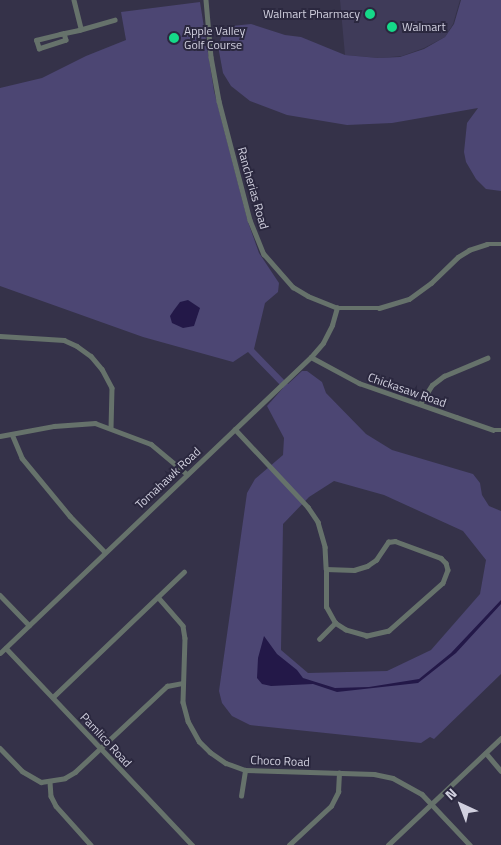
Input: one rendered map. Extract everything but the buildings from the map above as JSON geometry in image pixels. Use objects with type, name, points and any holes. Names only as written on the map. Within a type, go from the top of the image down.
[{"type":"street","points":[[74,0],[81,29]]},
{"type":"street","name":"Rancherias Road","points":[[206,0],[211,57],[219,101],[250,220],[259,245],[270,262],[293,287],[308,296],[337,308],[369,309],[395,304],[409,299],[431,283],[458,257],[469,250],[487,244],[501,244]]},
{"type":"street","points":[[64,33],[66,40],[39,49],[36,40],[114,20]]},
{"type":"street","name":"Tomahawk Road","points":[[0,653],[311,357],[322,343],[332,325],[337,308]]},
{"type":"street","points":[[0,336],[64,340],[78,346],[91,356],[102,368],[112,388],[111,428]]},
{"type":"street","name":"Chickasaw Road","points":[[311,357],[359,383],[493,430],[501,430]]},
{"type":"street","points":[[420,404],[432,385],[444,376],[487,358]]},
{"type":"street","points":[[0,436],[82,423],[95,423],[152,444],[187,474]]},
{"type":"street","points":[[235,429],[308,507],[318,522],[325,547],[326,607],[335,622],[356,634],[372,635],[389,631],[443,583],[448,570],[446,563],[440,558],[395,541],[388,542],[376,560],[367,566],[354,570],[326,569]]},
{"type":"street","points":[[12,434],[22,458],[70,516],[104,552]]},
{"type":"street","points":[[53,697],[184,572]]},
{"type":"street","points":[[0,595],[29,625]]},
{"type":"street","name":"Choco Road","points":[[158,597],[183,626],[185,638],[183,702],[188,721],[199,741],[226,763],[245,770],[374,774],[393,778],[422,794],[470,845]]},
{"type":"street","points":[[320,639],[335,622]]},
{"type":"street","name":"Pamlico Road","points":[[6,648],[192,845]]},
{"type":"street","points":[[0,748],[22,771],[41,782],[65,778],[75,772],[166,686],[183,683]]},
{"type":"street","points":[[388,845],[501,738]]},
{"type":"street","points":[[486,753],[501,772]]},
{"type":"street","points":[[241,796],[245,770]]},
{"type":"street","points":[[290,845],[331,806],[338,792],[339,773]]},
{"type":"street","points":[[50,782],[56,806],[91,845]]},
{"type":"shaded area","points":[[340,0],[460,0],[453,24],[445,37],[424,48],[402,56],[379,58],[345,55]]},
{"type":"shaded area","points":[[461,0],[501,0],[501,191],[486,189],[476,179],[466,162],[464,152],[467,123],[478,108],[392,123],[347,125],[287,115],[250,101],[231,86],[223,73],[218,46],[223,33],[232,26],[251,24],[285,35],[301,37],[345,55],[378,58],[400,57],[424,49],[445,37],[454,24]]},
{"type":"shaded area","name":"Apple Valley Golf Course","points":[[200,2],[214,91],[248,222],[259,253],[279,283],[278,292],[265,303],[254,349],[288,384],[302,371],[307,371],[322,382],[326,393],[366,434],[392,450],[473,474],[480,483],[482,495],[489,506],[501,511],[501,674],[434,739],[430,737],[421,743],[250,725],[232,716],[222,703],[219,691],[247,493],[255,479],[283,455],[284,438],[267,406],[283,388],[248,352],[233,362],[143,337],[0,286],[0,88],[42,78],[86,56],[126,40],[121,12]],"holes":[[[334,481],[384,495],[463,531],[486,560],[480,594],[431,650],[387,671],[308,673],[281,650],[283,524],[309,497]]]},
{"type":"shaded area","points":[[188,300],[200,308],[194,326],[183,328],[172,323],[170,316],[180,302]]},
{"type":"shaded area","points":[[501,600],[501,604],[456,653],[418,683],[337,692],[313,684],[271,686],[262,684],[257,678],[258,658],[264,636],[277,654],[297,670],[303,678],[335,688],[369,687],[419,679],[451,653]]},
{"type":"place","name":"Walmart Pharmacy","points":[[370,14]]},
{"type":"place","name":"Walmart","points":[[392,27]]},
{"type":"place","name":"Apple Valley Golf Course","points":[[174,38]]}]
